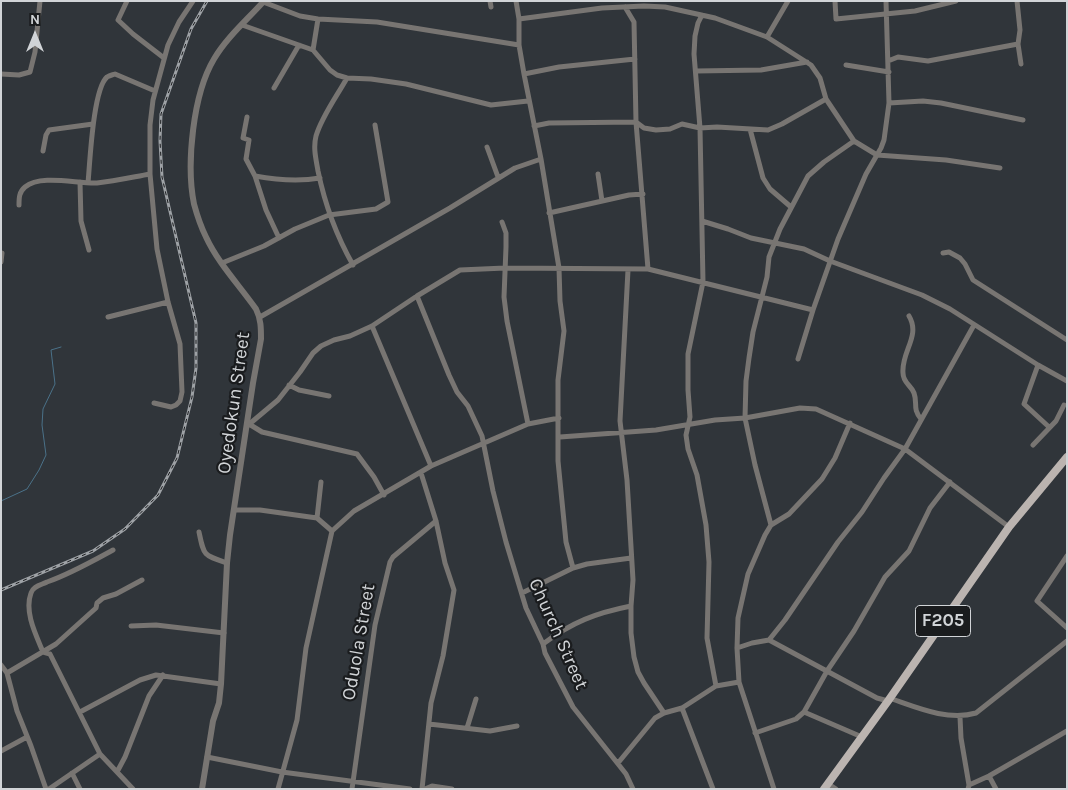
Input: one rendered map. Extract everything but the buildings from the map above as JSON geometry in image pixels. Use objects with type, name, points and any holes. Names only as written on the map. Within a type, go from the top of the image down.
[{"type":"main road","name":"F205","points":[[942,626],[1009,527],[1067,457]]},
{"type":"main road","name":"F205","points":[[830,788],[1010,528],[1067,462]]},
{"type":"main road","name":"F205","points":[[830,788],[862,737],[890,700]]},
{"type":"street","points":[[1,74],[20,75],[30,72],[35,52],[40,1]]},
{"type":"street","points":[[127,1],[118,20],[164,58]]},
{"type":"street","points":[[154,403],[171,407],[176,405],[182,397],[180,344],[168,302],[157,249],[150,174],[150,125],[155,91],[168,45],[179,22],[194,1]]},
{"type":"street","points":[[516,1],[519,19],[519,45],[528,101],[559,268],[560,302],[564,331],[558,380],[560,437],[558,461],[565,532],[572,568]]},
{"type":"street","points":[[767,37],[788,1]]},
{"type":"street","points":[[835,1],[836,19],[915,11],[952,2]]},
{"type":"street","points":[[798,359],[830,261],[857,194],[884,140],[889,103],[888,14],[886,1]]},
{"type":"street","points":[[1017,1],[1020,30],[1018,44],[1021,64]]},
{"type":"street","points":[[264,2],[300,16],[318,19],[377,22],[519,45]]},
{"type":"street","name":"Oyedokun Street","points":[[202,789],[206,757],[221,684],[227,563],[261,339],[260,317],[206,237],[194,204],[192,174],[193,133],[206,74],[224,44],[264,2]]},
{"type":"street","points":[[519,19],[602,8],[665,6],[739,26],[767,37],[807,62],[820,78],[826,99],[854,141],[877,154],[946,160],[1000,168]]},
{"type":"street","points":[[625,7],[634,22],[636,122],[648,269]]},
{"type":"street","points":[[702,15],[695,36],[694,54],[700,128],[703,282],[688,354],[690,417],[686,435],[688,449],[697,475],[706,525],[709,562],[707,638],[716,686]]},
{"type":"street","points":[[313,50],[318,19]]},
{"type":"street","points":[[242,25],[313,50],[330,70],[337,75],[347,78],[406,84],[491,105],[528,101]]},
{"type":"street","points":[[888,62],[898,57],[928,61],[1018,44]]},
{"type":"street","points":[[274,88],[299,45]]},
{"type":"street","points":[[524,74],[559,67],[635,59]]},
{"type":"street","points":[[696,71],[761,70],[807,62]]},
{"type":"street","points":[[846,65],[889,72]]},
{"type":"street","points":[[88,183],[93,124],[103,83],[110,75],[115,74],[155,91]]},
{"type":"street","points":[[347,78],[316,136],[315,150],[329,215],[353,265]]},
{"type":"street","points":[[534,126],[549,123],[636,122],[644,128],[656,130],[682,124],[700,128],[768,130],[826,99]]},
{"type":"street","points":[[889,103],[923,101],[941,103],[1023,120]]},
{"type":"street","points":[[247,117],[243,138],[249,140],[246,159],[255,176],[266,210],[279,238]]},
{"type":"street","points":[[43,151],[46,135],[49,130],[93,124]]},
{"type":"street","points":[[222,263],[329,215],[376,209],[388,202],[375,126]]},
{"type":"street","points":[[750,129],[764,178],[770,189],[791,206]]},
{"type":"street","points":[[771,525],[745,418],[749,358],[769,257],[791,206],[808,176],[854,141]]},
{"type":"street","points":[[487,147],[498,178]]},
{"type":"street","points":[[260,317],[353,265],[515,168],[540,159]]},
{"type":"street","points":[[19,205],[20,194],[26,186],[36,182],[88,183],[150,174]]},
{"type":"street","points":[[598,174],[602,201]]},
{"type":"street","points":[[255,176],[300,182],[320,178]]},
{"type":"street","points":[[80,182],[81,221],[89,250]]},
{"type":"street","points":[[549,213],[629,195],[643,194]]},
{"type":"street","points":[[702,221],[751,238],[804,248],[830,261],[922,295],[950,309],[1038,365],[1067,381]]},
{"type":"street","points":[[502,222],[506,233],[504,297],[507,321],[528,424]]},
{"type":"street","points":[[943,253],[949,252],[960,258],[973,280],[1067,340]]},
{"type":"street","points":[[1,262],[2,253]]},
{"type":"street","points":[[247,427],[278,400],[313,353],[321,346],[372,326],[460,270],[505,268],[648,269],[813,310]]},
{"type":"street","points":[[628,270],[620,421],[633,580],[631,606],[632,633],[634,657],[638,672],[664,714]]},
{"type":"street","name":"Church Street","points":[[418,296],[449,375],[457,392],[472,413],[482,436],[499,517],[522,593],[545,653],[573,707],[618,763],[633,789]]},
{"type":"street","points":[[108,317],[168,302]]},
{"type":"street","points":[[909,316],[914,329],[906,354],[903,376],[904,382],[914,393],[916,413],[921,419]]},
{"type":"street","points":[[769,640],[906,449],[974,325]]},
{"type":"street","points":[[372,326],[432,466]]},
{"type":"street","points":[[1038,365],[1024,404],[1049,427]]},
{"type":"street","points":[[289,385],[299,390],[330,396]]},
{"type":"street","points":[[1033,445],[1056,421],[1064,405]]},
{"type":"street","points":[[560,437],[622,433],[715,420],[745,418],[807,408],[827,413],[906,449],[1009,527]]},
{"type":"street","points":[[278,789],[297,720],[306,648],[332,531],[354,511],[432,466],[484,445],[528,424],[559,418]]},
{"type":"street","points":[[774,789],[739,682],[738,618],[748,574],[771,525],[789,514],[822,479],[835,458],[850,423]]},
{"type":"street","points":[[247,427],[357,454],[374,477],[384,495]]},
{"type":"street","points":[[421,473],[454,590],[443,656],[431,703],[424,789],[432,786],[452,789]]},
{"type":"street","points":[[317,518],[320,482]]},
{"type":"street","points":[[755,733],[796,719],[804,712],[885,577],[909,551],[930,508],[950,482]]},
{"type":"street","points":[[235,510],[260,510],[317,518],[332,531]]},
{"type":"street","name":"Oduola Street","points":[[352,789],[375,625],[390,562],[393,557],[436,521]]},
{"type":"street","points":[[199,532],[204,553],[207,556],[227,563]]},
{"type":"street","points":[[43,652],[31,619],[30,607],[33,589],[64,576],[113,550]]},
{"type":"street","points":[[1067,556],[1038,601],[1067,628]]},
{"type":"street","points":[[522,593],[572,568],[631,558]]},
{"type":"street","points":[[7,673],[43,652],[68,634],[96,608],[97,603],[103,598],[116,594],[142,580]]},
{"type":"street","points":[[543,644],[554,635],[581,620],[601,612],[631,606]]},
{"type":"street","points":[[131,626],[156,625],[224,633]]},
{"type":"street","points":[[737,648],[769,640],[877,698],[960,717],[976,713],[1067,641]]},
{"type":"street","points":[[43,652],[50,654],[100,754],[133,789]]},
{"type":"street","points":[[1,665],[7,673],[17,711],[47,789],[100,754]]},
{"type":"street","points":[[80,712],[148,677],[163,675],[221,684]]},
{"type":"street","points":[[117,772],[125,757],[149,696],[163,675]]},
{"type":"street","points":[[618,763],[655,718],[682,708],[716,686],[739,682]]},
{"type":"street","points":[[468,728],[476,699]]},
{"type":"street","points":[[682,708],[713,789]]},
{"type":"street","points":[[804,712],[862,737]]},
{"type":"street","points":[[960,717],[968,787],[1067,731]]},
{"type":"street","points":[[429,724],[490,731],[517,726]]},
{"type":"street","points":[[1,751],[27,737]]},
{"type":"street","points":[[206,757],[282,772],[410,789]]},
{"type":"street","points":[[72,773],[80,789]]},
{"type":"street","points":[[989,776],[996,789]]},
{"type":"waterway","points":[[1,501],[27,489],[46,455],[42,425],[43,409],[55,384],[51,350],[61,347]]},
{"type":"railway","points":[[1,590],[93,551],[125,529],[158,495],[177,458],[192,397],[196,368],[196,323],[162,177],[161,114],[191,29],[207,1]]}]
